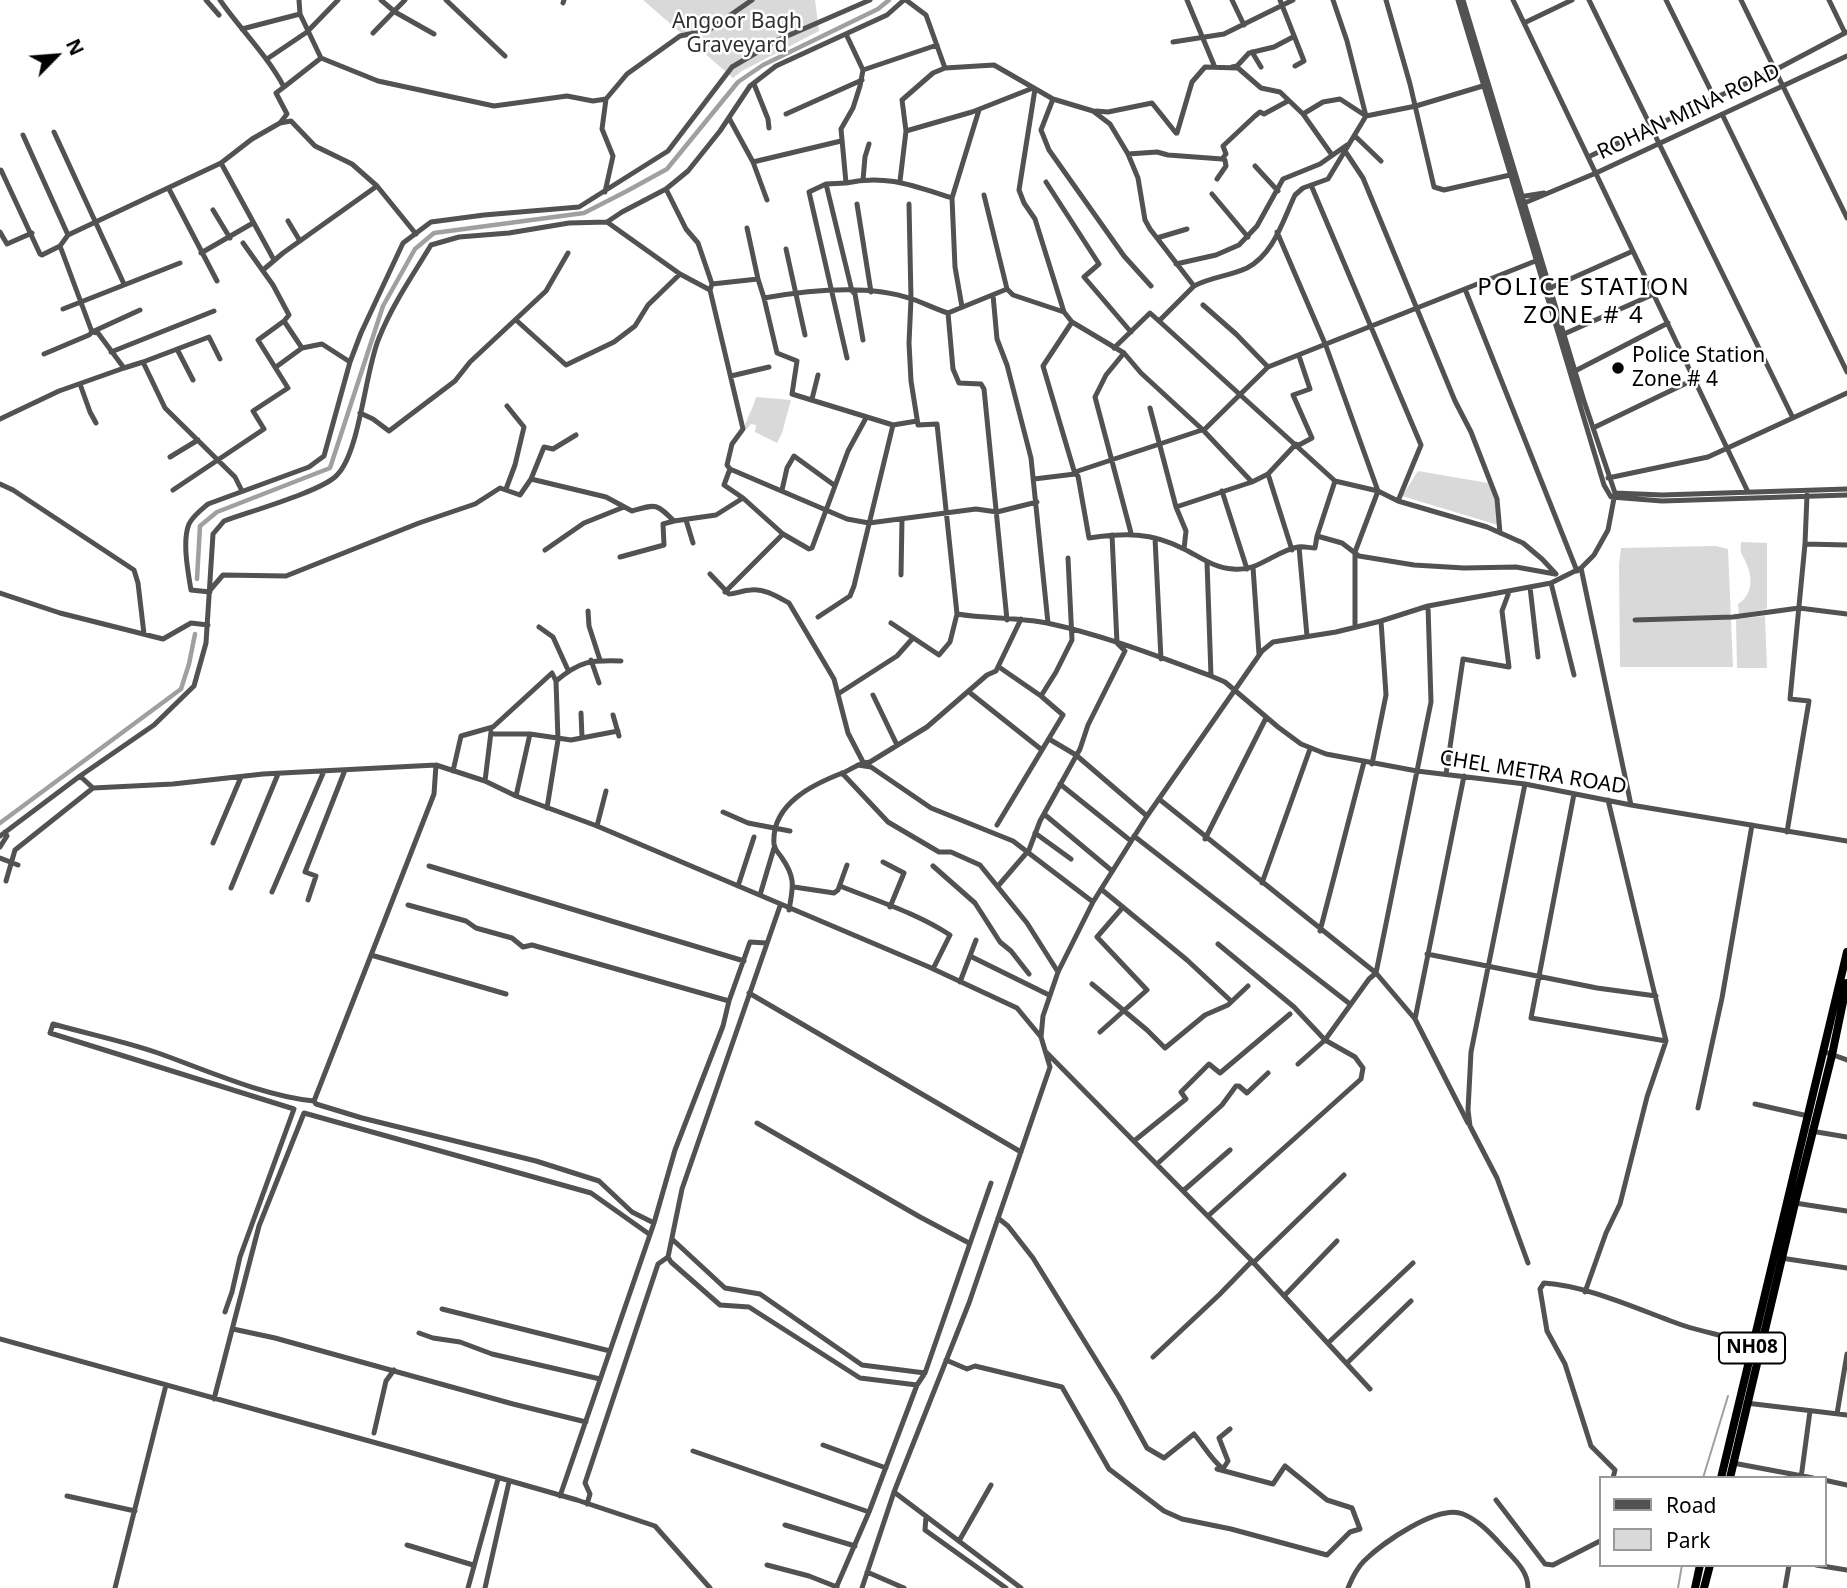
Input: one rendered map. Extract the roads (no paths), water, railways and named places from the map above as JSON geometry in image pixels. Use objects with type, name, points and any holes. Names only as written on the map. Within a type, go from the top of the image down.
[{"type":"highway","name":"NH08","points":[[1809,1130],[1808,1116],[1828,1053],[1847,952]]},
{"type":"highway","name":"NH08","points":[[1744,1402],[1753,1345],[1787,1234],[1791,1200],[1847,984]]},
{"type":"highway","name":"NH08","points":[[1722,1476],[1729,1462],[1744,1402],[1778,1258],[1783,1218],[1791,1200]]},
{"type":"highway","name":"NH08","points":[[1783,1218],[1787,1234]]},
{"type":"highway","name":"NH08","points":[[1729,1462],[1730,1476]]},
{"type":"highway","points":[[1695,1588],[1700,1567]]},
{"type":"highway","points":[[1704,1588],[1709,1567]]},
{"type":"street","points":[[206,0],[219,15]]},
{"type":"street","points":[[220,1],[230,0]]},
{"type":"street","points":[[299,0],[300,14],[321,58],[378,80],[494,106],[567,96],[606,99]]},
{"type":"street","points":[[267,59],[307,32],[338,0]]},
{"type":"street","points":[[381,0],[395,12],[434,34]]},
{"type":"street","points":[[373,33],[405,0]]},
{"type":"street","points":[[446,0],[505,56]]},
{"type":"street","points":[[605,192],[614,156],[602,129],[606,99],[627,74],[680,36],[709,30],[752,0]]},
{"type":"street","points":[[576,435],[553,449],[544,447],[531,479],[520,495],[500,488],[475,504],[419,523],[286,576],[223,575],[210,590],[191,590],[186,561],[188,525],[197,513],[208,504],[309,467],[324,456],[350,362],[403,243],[431,222],[579,207],[668,151],[732,67],[778,40],[870,0]]},
{"type":"street","points":[[2,834],[154,725],[194,686],[206,643],[213,534],[224,521],[322,486],[338,475],[348,457],[378,339],[431,244],[459,237],[509,233],[569,223],[607,222],[666,190],[688,171],[754,84],[776,66],[887,15],[905,0],[926,15],[945,68]]},
{"type":"street","points":[[1187,0],[1214,65]]},
{"type":"street","points":[[1232,0],[1244,25]]},
{"type":"street","points":[[1173,42],[1224,34],[1281,3],[1293,0]]},
{"type":"street","points":[[1159,321],[1194,286],[1207,279],[1247,268],[1265,255],[1295,194],[1328,179],[1366,116],[1347,41],[1333,0]]},
{"type":"street","points":[[1387,0],[1435,189],[1444,190],[1510,175]]},
{"type":"street","points":[[1458,0],[1519,197]]},
{"type":"street","points":[[1463,0],[1510,175],[1522,204],[1604,485],[1611,497],[1756,495],[1847,489]]},
{"type":"street","points":[[1513,0],[1748,492]]},
{"type":"street","points":[[1524,23],[1572,0]]},
{"type":"street","points":[[1590,0],[1793,418]]},
{"type":"street","points":[[1666,0],[1714,99]]},
{"type":"street","points":[[1741,0],[1847,218]]},
{"type":"street","points":[[1588,157],[1775,70],[1846,32],[1829,0]]},
{"type":"street","points":[[220,1],[267,59],[284,87]]},
{"type":"street","points":[[1281,3],[1304,61],[1295,66]]},
{"type":"street","points":[[242,29],[300,14]]},
{"type":"street","points":[[846,34],[863,69],[853,108],[841,129],[846,183]]},
{"type":"street","points":[[1229,68],[1237,66],[1242,58],[1252,52],[1275,47],[1293,37]]},
{"type":"street","points":[[863,69],[937,45]]},
{"type":"street","points":[[1252,52],[1261,67]]},
{"type":"street","name":"ROHAN MINA ROAD","points":[[1522,204],[1596,173],[1847,57]]},
{"type":"street","points":[[280,123],[287,114],[276,93],[321,58]]},
{"type":"street","points":[[900,181],[906,131],[902,100],[933,73],[945,68],[994,65],[1053,99],[1093,111],[1108,113],[1152,103],[1177,133],[1192,82],[1205,67],[1214,65],[1238,68],[1261,88],[1280,92],[1303,114],[1332,155]]},
{"type":"street","points":[[786,114],[862,80]]},
{"type":"street","points":[[754,84],[769,128]]},
{"type":"street","points":[[1303,114],[1323,102],[1340,99],[1366,116],[1416,106],[1486,85]]},
{"type":"street","points":[[906,131],[979,110],[1034,89]]},
{"type":"street","points":[[1034,89],[1019,190],[1035,219],[1064,312],[1072,322],[1124,353],[1252,482]]},
{"type":"street","points":[[1053,99],[1041,130],[1049,150],[1089,203],[1124,257],[1151,286]]},
{"type":"street","points":[[1223,159],[1226,155],[1223,146],[1255,116],[1260,112],[1269,112],[1288,101]]},
{"type":"street","points":[[962,307],[955,267],[952,198],[979,110]]},
{"type":"street","points":[[1093,111],[1110,124],[1128,154],[1138,178],[1145,220],[1194,286]]},
{"type":"street","points":[[1722,114],[1847,372]]},
{"type":"street","points":[[729,118],[753,162],[767,200]]},
{"type":"street","points":[[1,170],[42,256],[60,246],[68,235],[221,163],[252,139],[280,123],[292,121],[315,146],[352,164],[377,186],[416,234]]},
{"type":"street","points":[[54,132],[124,284]]},
{"type":"street","points":[[23,135],[68,235]]},
{"type":"street","points":[[1355,136],[1381,161]]},
{"type":"street","points":[[753,162],[841,141]]},
{"type":"street","points":[[1176,264],[1229,250],[1248,237],[1283,179],[1321,164],[1350,143]]},
{"type":"street","points":[[863,180],[869,144]]},
{"type":"street","points":[[1345,151],[1363,178],[1455,401],[1471,432],[1497,499],[1500,533]]},
{"type":"street","points":[[1128,154],[1157,152],[1223,159]]},
{"type":"street","points":[[1217,179],[1226,166],[1223,159]]},
{"type":"street","points":[[221,163],[274,260]]},
{"type":"street","points":[[1255,166],[1278,191]]},
{"type":"street","points":[[847,358],[809,192],[826,184],[863,180],[900,181],[952,198]]},
{"type":"street","points":[[1046,182],[1098,264],[1084,277],[1131,332]]},
{"type":"street","points":[[826,184],[852,292],[855,294],[863,340]]},
{"type":"street","points":[[1311,185],[1421,445],[1398,501]]},
{"type":"street","points":[[263,270],[377,186]]},
{"type":"street","points":[[169,189],[217,281]]},
{"type":"street","points":[[666,190],[686,229],[698,243],[711,287],[743,429],[732,444],[727,466],[730,469],[847,519],[869,523],[976,509],[997,512],[1037,502]]},
{"type":"street","name":"ROHAN MINA ROAD","points":[[1519,197],[1544,193]]},
{"type":"street","points":[[1212,194],[1248,237]]},
{"type":"street","points":[[984,195],[1007,289],[1013,295],[1064,312]]},
{"type":"street","points":[[857,204],[871,292]]},
{"type":"street","points":[[891,623],[939,655],[950,642],[957,614],[937,424],[918,425],[911,381],[909,204]]},
{"type":"street","points":[[214,210],[230,239]]},
{"type":"street","points":[[288,221],[300,241]]},
{"type":"street","points":[[607,222],[680,274],[711,287],[758,279]]},
{"type":"street","points":[[201,253],[230,239],[253,223]]},
{"type":"street","points":[[747,228],[777,353],[797,361],[792,394],[893,425],[918,421]]},
{"type":"street","points":[[1157,238],[1187,229]]},
{"type":"street","points":[[0,232],[7,244],[32,233]]},
{"type":"street","points":[[1278,232],[1326,346],[1378,491],[1355,552],[1355,627]]},
{"type":"street","points":[[173,490],[264,429],[253,411],[288,387],[258,340],[289,315],[263,270],[243,243]]},
{"type":"street","points":[[60,246],[92,331],[98,333],[124,368]]},
{"type":"street","points":[[786,249],[805,335]]},
{"type":"street","points":[[1550,288],[1633,251]]},
{"type":"street","points":[[360,413],[389,431],[455,382],[470,362],[546,291],[568,253]]},
{"type":"street","points":[[1317,537],[1342,543],[1359,556],[1415,565],[1475,569],[1516,567],[1558,576],[1579,570],[1594,555],[1605,539],[1613,514],[1615,496],[1550,288],[1538,260]]},
{"type":"street","points":[[1034,479],[1075,474],[1203,430],[1268,367],[1538,260]]},
{"type":"street","points":[[63,309],[180,262]]},
{"type":"street","points":[[516,320],[566,365],[614,342],[628,332],[648,305],[680,274]]},
{"type":"street","points":[[764,298],[830,290],[871,292],[911,299],[948,313],[1007,289]]},
{"type":"street","points":[[1465,289],[1579,570],[1631,805]]},
{"type":"street","points":[[1563,334],[1654,294]]},
{"type":"street","points":[[993,295],[997,339],[1007,365],[1031,458],[1048,623]]},
{"type":"street","points":[[1203,305],[1268,367]]},
{"type":"street","points":[[44,354],[140,310]]},
{"type":"street","points":[[111,352],[214,311]]},
{"type":"street","points":[[948,313],[953,369],[959,383],[981,384],[984,389],[1007,620]]},
{"type":"street","points":[[1114,348],[1150,313],[1335,481],[1378,491],[1398,501],[1500,533],[1523,543],[1558,576]]},
{"type":"street","points":[[284,321],[302,348]]},
{"type":"street","points":[[1072,322],[1043,366],[1075,474],[1078,476],[1089,538],[1131,533],[1155,538],[1184,549],[1207,562],[1232,569],[1250,568],[1299,547],[1315,548],[1335,481]]},
{"type":"street","points":[[1575,371],[1668,323]]},
{"type":"street","points":[[0,419],[80,384],[209,337],[220,359]]},
{"type":"street","points":[[276,367],[302,348],[322,344],[350,362]]},
{"type":"street","points":[[177,349],[193,380]]},
{"type":"street","points":[[1124,353],[1106,375],[1095,397],[1131,533]]},
{"type":"street","points":[[1176,507],[1252,482],[1268,474],[1296,444],[1312,438],[1293,395],[1310,389],[1299,356]]},
{"type":"street","points":[[143,362],[165,408],[219,459],[235,477],[242,491]]},
{"type":"street","points":[[731,376],[769,367]]},
{"type":"street","points":[[813,399],[818,375]]},
{"type":"street","points":[[1592,428],[1695,379]]},
{"type":"street","points":[[80,384],[96,423]]},
{"type":"street","points":[[1608,478],[1708,457],[1847,393]]},
{"type":"street","points":[[506,489],[515,466],[524,427],[507,406]]},
{"type":"street","points":[[1150,408],[1185,531],[1184,549]]},
{"type":"street","points":[[730,469],[724,485],[743,498],[783,534],[809,549],[812,548],[848,451],[866,418]]},
{"type":"street","points":[[818,617],[850,596],[893,425]]},
{"type":"street","points":[[170,457],[198,439]]},
{"type":"street","points":[[782,490],[794,456],[834,485]]},
{"type":"street","points":[[1268,474],[1292,550]]},
{"type":"street","points":[[531,479],[606,497],[632,511],[654,504],[674,521]]},
{"type":"street","points":[[0,484],[134,570],[144,634]]},
{"type":"street","points":[[1222,491],[1250,568],[1259,654]]},
{"type":"street","points":[[1712,496],[1748,492],[1756,495]]},
{"type":"street","points":[[1807,493],[1847,495]]},
{"type":"street","points":[[1787,832],[1809,701],[1790,699],[1805,544],[1807,493]]},
{"type":"street","points":[[620,557],[662,546],[665,542],[663,524],[716,515],[743,498]]},
{"type":"street","points":[[545,550],[584,523],[624,507]]},
{"type":"street","points":[[901,575],[902,519]]},
{"type":"street","points":[[686,520],[693,543]]},
{"type":"street","points":[[724,592],[783,534]]},
{"type":"street","points":[[998,886],[1029,850],[1044,814],[1076,755],[1125,651],[1117,643],[1112,535]]},
{"type":"street","points":[[1155,538],[1161,659]]},
{"type":"street","points":[[1805,544],[1847,545]]},
{"type":"street","points":[[1299,547],[1307,636]]},
{"type":"street","points":[[1041,696],[1072,640],[1068,558]]},
{"type":"street","points":[[1207,562],[1211,676]]},
{"type":"street","points":[[710,575],[724,592],[729,594],[760,590],[789,603],[822,657],[838,694],[848,733],[861,764]]},
{"type":"street","points":[[862,1588],[894,1492],[969,1303],[1051,1067],[1043,1050],[1041,1037],[1049,995],[1093,902],[1147,816],[1259,654],[1273,642],[1381,621],[1428,606],[1551,583],[1558,576]]},
{"type":"street","points":[[1551,583],[1574,674]]},
{"type":"street","points":[[1530,587],[1538,657]]},
{"type":"street","points":[[1446,774],[1463,659],[1509,667],[1502,611],[1509,592]]},
{"type":"street","points":[[0,593],[60,613],[163,639],[191,623],[208,625]]},
{"type":"street","points":[[1298,1064],[1325,1040],[1350,1004],[1376,974],[1431,702],[1428,606]]},
{"type":"street","points":[[1635,620],[1733,617],[1799,608],[1847,614]]},
{"type":"street","points":[[588,611],[589,626],[600,660]]},
{"type":"street","name":"CHEL METRA ROAD","points":[[957,614],[1021,619],[1095,634],[1211,676],[1225,682],[1266,718],[1310,749],[1372,764],[1525,784],[1631,805],[1847,841]]},
{"type":"street","points":[[760,895],[774,848],[776,821],[786,806],[826,777],[870,762],[927,727],[987,675],[996,671],[1021,619]]},
{"type":"street","points":[[1372,764],[1386,695],[1381,621]]},
{"type":"street","points":[[539,627],[553,637],[568,670]]},
{"type":"street","points":[[838,694],[897,656],[913,638]]},
{"type":"street","points":[[591,660],[599,683]]},
{"type":"street","points":[[556,681],[568,670],[591,660],[621,662]]},
{"type":"street","points":[[997,825],[1063,715],[999,667]]},
{"type":"street","points":[[485,781],[492,731],[552,673],[556,681],[558,740],[547,808]]},
{"type":"street","points":[[969,692],[1042,750]]},
{"type":"street","points":[[873,695],[897,745]]},
{"type":"street","points":[[581,713],[582,737]]},
{"type":"street","points":[[453,771],[461,736],[492,731],[530,734],[558,740],[618,733],[614,715]]},
{"type":"street","points":[[1205,839],[1266,718]]},
{"type":"street","points":[[516,796],[530,734]]},
{"type":"street","points":[[1049,739],[1076,755],[1147,816]]},
{"type":"street","points":[[1262,883],[1310,749]]},
{"type":"street","points":[[1320,931],[1364,762]]},
{"type":"street","points":[[861,764],[871,767],[931,808],[1029,850],[1093,902]]},
{"type":"street","points":[[314,1101],[434,794],[436,765]]},
{"type":"street","points":[[6,881],[15,864],[15,850],[93,788],[436,765],[485,781],[933,969],[1017,1008],[1041,1037]]},
{"type":"street","points":[[308,900],[316,876],[305,872],[345,770]]},
{"type":"street","points":[[272,892],[324,771]]},
{"type":"street","points":[[842,773],[888,822],[940,852],[951,852],[980,865],[1027,923],[1058,972]]},
{"type":"street","points":[[231,888],[278,774]]},
{"type":"street","points":[[80,776],[93,788]]},
{"type":"street","points":[[1415,1019],[1464,776]]},
{"type":"street","points":[[213,843],[241,777]]},
{"type":"street","points":[[1060,784],[1350,1004]]},
{"type":"street","points":[[1470,1126],[1468,1110],[1471,1052],[1525,784]]},
{"type":"street","points":[[597,827],[606,791]]},
{"type":"street","points":[[1574,794],[1531,1018],[1666,1041]]},
{"type":"street","points":[[1159,799],[1205,839],[1376,974],[1415,1019],[1497,1178],[1528,1263]]},
{"type":"street","points":[[1585,1292],[1606,1233],[1620,1204],[1647,1097],[1666,1041],[1608,800]]},
{"type":"street","points":[[723,812],[748,823],[790,831]]},
{"type":"street","points":[[1044,814],[1111,870]]},
{"type":"street","points":[[1698,1108],[1722,998],[1752,825]]},
{"type":"street","points":[[1035,833],[1071,859]]},
{"type":"street","points":[[0,847],[8,836],[2,834]]},
{"type":"street","points":[[738,886],[754,837]]},
{"type":"street","points":[[774,848],[793,877],[794,887],[789,910]]},
{"type":"street","points":[[0,858],[15,864]]},
{"type":"street","points":[[883,862],[904,873],[890,907]]},
{"type":"street","points":[[794,887],[834,893],[840,886],[847,865]]},
{"type":"street","points":[[429,866],[744,961]]},
{"type":"street","points":[[933,866],[975,903],[1000,942],[1011,951],[1029,974]]},
{"type":"street","points":[[840,886],[890,907],[902,908],[950,935],[933,969]]},
{"type":"street","points":[[1101,889],[1187,960],[1231,1001]]},
{"type":"street","points":[[408,905],[512,938],[523,947],[532,945],[729,1001]]},
{"type":"street","points":[[778,905],[682,1189],[671,1232],[673,1238],[725,1288],[760,1294],[862,1365],[925,1373]]},
{"type":"street","points":[[1100,1031],[1147,990],[1097,937],[1123,907]]},
{"type":"street","points":[[960,982],[976,940]]},
{"type":"street","points":[[560,1496],[654,1223],[676,1150],[723,1026],[750,942],[766,943]]},
{"type":"street","points":[[1208,1216],[1361,1079],[1363,1068],[1355,1057],[1325,1040],[1294,1007],[1218,944]]},
{"type":"street","points":[[1427,954],[1539,977],[1656,996]]},
{"type":"street","points":[[371,955],[506,994]]},
{"type":"street","points":[[971,956],[1049,995]]},
{"type":"street","points":[[1092,984],[1165,1048],[1205,1015],[1228,1005],[1248,986]]},
{"type":"street","points":[[749,993],[1021,1152]]},
{"type":"street","points":[[1135,1141],[1186,1100],[1181,1092],[1209,1064],[1220,1073],[1290,1014]]},
{"type":"street","points":[[225,1312],[240,1257],[294,1109],[50,1033],[53,1024],[157,1053],[192,1067],[314,1101],[316,1104],[362,1118],[536,1161],[599,1181],[632,1212],[654,1223]]},
{"type":"street","points":[[1043,1050],[1208,1216],[1370,1389]]},
{"type":"street","points":[[1828,1053],[1847,1059]]},
{"type":"street","points":[[1157,1164],[1222,1105],[1236,1086],[1247,1093],[1268,1073]]},
{"type":"street","points":[[1755,1104],[1808,1116]]},
{"type":"street","points":[[214,1399],[259,1226],[304,1113],[591,1193],[649,1234]]},
{"type":"street","points":[[757,1123],[970,1243]]},
{"type":"street","points":[[1809,1130],[1847,1137]]},
{"type":"street","points":[[1183,1191],[1230,1150]]},
{"type":"street","points":[[1153,1357],[1344,1175]]},
{"type":"street","points":[[767,1564],[809,1576],[836,1588],[869,1512],[917,1385],[925,1373],[991,1183]]},
{"type":"street","points":[[1791,1200],[1847,1211]]},
{"type":"street","points":[[998,1218],[1008,1226],[1033,1258],[1147,1448],[1164,1458],[1194,1434],[1223,1469],[1228,1461],[1219,1438],[1230,1429]]},
{"type":"street","points":[[587,1504],[590,1494],[585,1483],[658,1264],[668,1257],[673,1238]]},
{"type":"street","points":[[1284,1296],[1338,1241]]},
{"type":"street","points":[[668,1257],[720,1305],[749,1307],[860,1378],[917,1385]]},
{"type":"street","points":[[1778,1258],[1847,1268]]},
{"type":"street","points":[[1328,1343],[1413,1262]]},
{"type":"street","points":[[1614,1476],[1615,1470],[1591,1446],[1565,1364],[1547,1331],[1539,1289],[1544,1283],[1585,1292],[1688,1327],[1753,1345]]},
{"type":"street","points":[[1347,1363],[1412,1301]]},
{"type":"street","points":[[442,1309],[610,1351]]},
{"type":"street","points":[[233,1329],[586,1422]]},
{"type":"street","points":[[419,1333],[600,1379]]},
{"type":"street","points":[[0,1339],[409,1452],[655,1526],[710,1588]]},
{"type":"street","points":[[1837,1414],[1847,1354]]},
{"type":"street","points":[[946,1360],[967,1368],[975,1366],[1062,1387],[1109,1469],[1164,1511],[1182,1519],[1231,1529],[1327,1555],[1350,1532],[1360,1529],[1352,1508],[1327,1500],[1285,1466],[1273,1484],[1217,1469]]},
{"type":"street","points":[[373,1433],[386,1381],[394,1370]]},
{"type":"street","points":[[115,1588],[166,1385]]},
{"type":"street","points":[[1744,1402],[1847,1415]]},
{"type":"street","points":[[1801,1476],[1810,1411]]},
{"type":"street","points":[[823,1445],[886,1468]]},
{"type":"street","points":[[693,1451],[869,1512]]},
{"type":"street","points":[[1729,1462],[1796,1476]]},
{"type":"street","points":[[468,1588],[498,1479]]},
{"type":"street","points":[[1826,1480],[1847,1485]]},
{"type":"street","points":[[485,1588],[509,1482]]},
{"type":"street","points":[[959,1541],[991,1485]]},
{"type":"street","points":[[894,1492],[1021,1588]]},
{"type":"street","points":[[67,1496],[135,1511]]},
{"type":"street","points":[[1496,1500],[1545,1564],[1553,1566],[1598,1542]]},
{"type":"street","points":[[1348,1588],[1355,1572],[1366,1559],[1403,1531],[1447,1513],[1461,1513],[1482,1525],[1524,1570],[1528,1588]]},
{"type":"street","points":[[926,1516],[925,1530],[1006,1588]]},
{"type":"street","points":[[785,1525],[855,1546]]},
{"type":"street","points":[[407,1545],[474,1565]]},
{"type":"street","points":[[1785,1588],[1789,1567]]},
{"type":"street","points":[[1826,1567],[1847,1570]]},
{"type":"street","points":[[867,1572],[904,1588]]},
{"type":"waterway","points":[[197,579],[200,526],[217,512],[330,468],[383,306],[415,249],[434,233],[584,213],[627,191],[667,169],[738,82],[763,65],[878,9],[889,0]]},
{"type":"waterway","points":[[0,823],[181,689],[195,634]]},
{"type":"waterway","points":[[1704,1476],[1728,1396]]},
{"type":"waterway","points":[[1678,1588],[1682,1567]]},
{"type":"place","name":"Police Station Zone # 4","points":[[1618,368]]},
{"type":"district","name":"POLICE STATION ZONE # 4","points":[[1584,302]]},
{"type":"park label","name":"Angoor Bagh Graveyard","points":[[737,34]]}]
